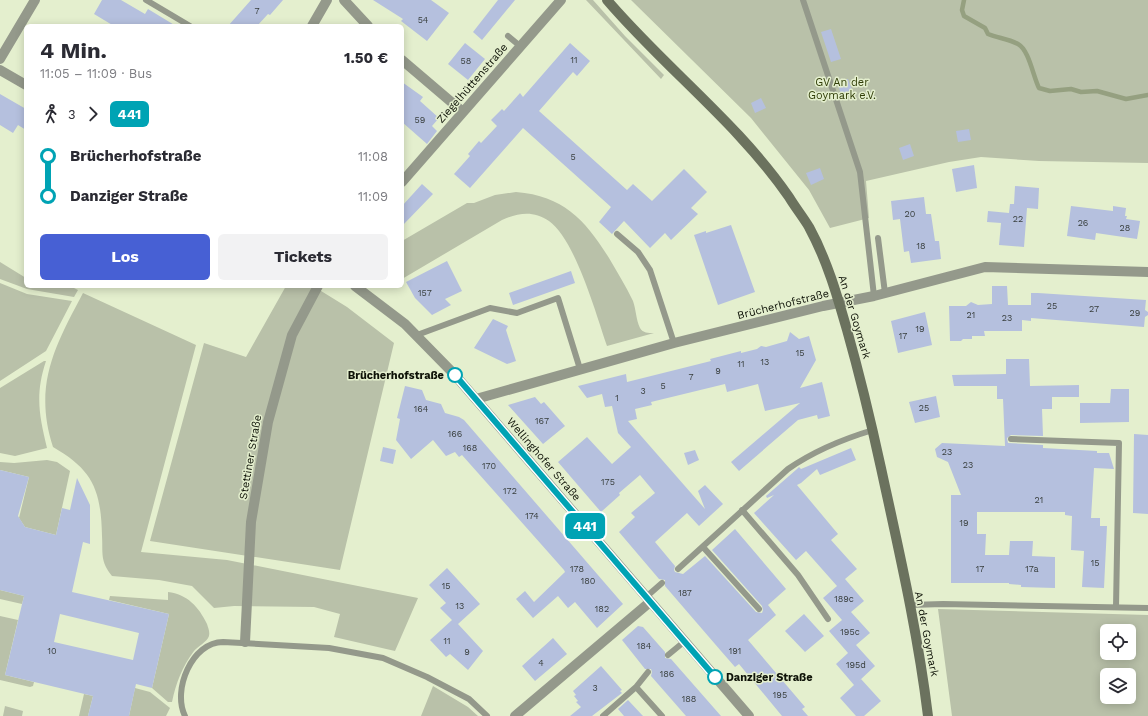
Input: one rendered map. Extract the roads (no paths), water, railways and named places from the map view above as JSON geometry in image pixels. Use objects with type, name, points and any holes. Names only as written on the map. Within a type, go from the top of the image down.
[{"type":"main road","name":"An der Goymark","points":[[607,0],[630,26],[745,140],[768,168],[809,227],[827,267],[840,303],[873,430],[922,663],[928,716]]},
{"type":"street","points":[[0,59],[35,0]]},
{"type":"street","points":[[313,24],[327,0]]},
{"type":"street","points":[[344,0],[366,24]]},
{"type":"street","name":"Ziegelhüttenstraße","points":[[404,180],[561,0]]},
{"type":"street","points":[[404,62],[463,112]]},
{"type":"street","points":[[0,70],[24,84]]},
{"type":"street","name":"Brücherhofstraße","points":[[476,399],[674,343],[874,296],[985,267],[1148,272]]},
{"type":"street","name":"Stettiner Straße","points":[[245,642],[251,522],[268,422],[292,335],[317,288]]},
{"type":"street","name":"Wellinghofer Straße","points":[[358,288],[417,335],[476,399],[749,716]]},
{"type":"street","points":[[515,716],[648,599]]},
{"type":"lane","points":[[146,0],[187,24]]},
{"type":"lane","points":[[803,0],[860,172],[874,296]]},
{"type":"lane","points":[[508,36],[520,46]]},
{"type":"lane","points":[[617,234],[638,252],[650,270],[674,343]]},
{"type":"lane","points":[[878,238],[885,293]]},
{"type":"lane","points":[[417,335],[490,308],[517,313],[558,298],[580,369]]},
{"type":"lane","points":[[678,568],[788,469],[805,457],[834,444],[873,430]]},
{"type":"lane","points":[[1011,439],[1119,443],[1116,607]]},
{"type":"lane","points":[[742,510],[798,575],[828,619]]},
{"type":"lane","points":[[703,546],[759,609]]},
{"type":"lane","points":[[648,599],[662,583]]},
{"type":"lane","points":[[910,605],[943,604],[1148,608]]},
{"type":"lane","points":[[668,655],[685,641]]},
{"type":"lane","points":[[185,716],[180,695],[186,671],[198,653],[214,642],[245,642],[329,648],[383,658],[427,677],[469,699],[487,716]]},
{"type":"lane","points":[[607,715],[636,687],[648,672]]},
{"type":"lane","points":[[636,687],[662,716]]},
{"type":"waterway","points":[[964,0],[962,10],[964,16],[985,28],[988,34],[1011,41],[1022,47],[1028,57],[1039,88],[1050,91],[1071,89],[1081,92],[1097,91],[1126,99],[1148,95]]},
{"type":"place","name":"Brücherhofstraße","points":[[455,375]]},
{"type":"place","name":"Danziger Straße","points":[[715,677]]},
{"type":"park label","name":"GV An der Goymark e.V.","points":[[842,88]]}]
